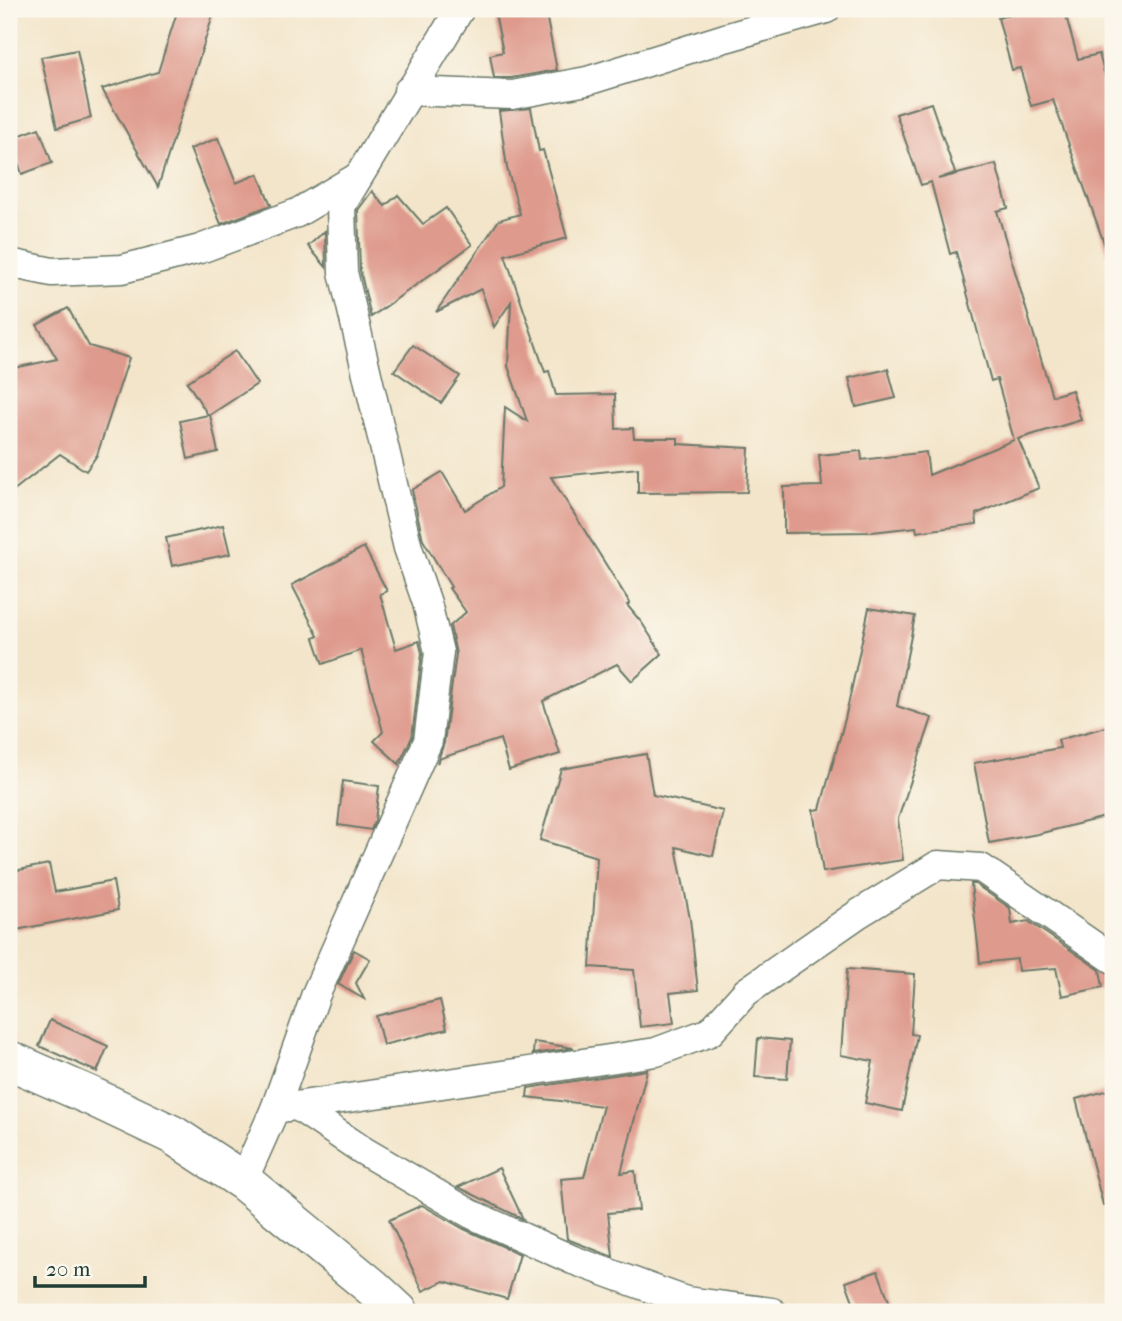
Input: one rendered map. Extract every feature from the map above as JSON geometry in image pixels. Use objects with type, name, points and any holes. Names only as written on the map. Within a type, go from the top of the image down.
[{"type":"main road","points":[[9,1060],[173,1135],[243,1181],[399,1312]]},
{"type":"street","points":[[243,1181],[286,1108],[316,994],[428,741],[439,652],[427,603],[408,548],[343,272],[341,206],[408,91],[460,9]]},
{"type":"street","points":[[408,91],[512,96],[587,81],[826,9]]},
{"type":"street","points":[[9,263],[52,272],[122,269],[200,249],[297,213],[361,175]]},
{"type":"street","points":[[286,1108],[656,1052],[710,1032],[746,992],[858,914],[938,865],[981,868],[1113,959]]},
{"type":"street","points":[[286,1108],[471,1214],[573,1260],[686,1301],[772,1312]]},
{"type":"building","points":[[178,9],[215,9],[158,187],[102,89],[158,72]]},
{"type":"building","points":[[494,9],[545,9],[557,70],[511,78],[494,78],[490,55],[503,52]]},
{"type":"building","points":[[1032,9],[1064,9],[1078,59],[1099,54],[1113,104],[1113,256],[1109,257],[1053,100],[1031,106],[1020,68],[1012,70],[998,18]]},
{"type":"building","points":[[77,50],[91,118],[57,128],[41,57]]},
{"type":"building","points":[[931,103],[955,173],[938,179],[996,164],[1008,208],[997,211],[1052,396],[1072,390],[1081,420],[1018,439],[1039,488],[976,514],[977,524],[917,532],[916,527],[872,532],[784,533],[784,487],[822,486],[819,455],[861,451],[862,460],[926,452],[929,475],[1014,440],[997,379],[991,381],[956,252],[950,254],[931,182],[921,185],[896,114]]},
{"type":"building","points":[[531,108],[539,151],[543,150],[567,238],[505,255],[545,372],[549,371],[556,395],[615,394],[616,429],[633,428],[634,438],[678,438],[678,444],[749,448],[747,492],[638,493],[638,468],[551,477],[630,603],[627,605],[662,654],[632,681],[617,664],[543,701],[560,754],[509,770],[500,739],[441,758],[437,763],[444,743],[456,654],[450,626],[466,612],[449,588],[451,587],[423,540],[412,490],[442,472],[465,510],[501,487],[505,407],[527,421],[508,366],[511,302],[494,327],[481,289],[436,312],[499,220],[520,214],[507,168],[499,111]]},
{"type":"building","points":[[39,128],[52,163],[22,174],[10,139]]},
{"type":"building","points":[[218,138],[236,183],[258,174],[271,205],[221,224],[190,149]]},
{"type":"building","points":[[372,191],[385,206],[398,195],[423,224],[446,208],[472,245],[371,317],[360,270],[358,210]]},
{"type":"building","points":[[325,231],[326,267],[308,246]]},
{"type":"building","points":[[68,308],[89,346],[129,358],[97,455],[86,471],[60,454],[9,494],[9,369],[57,359],[37,325]]},
{"type":"building","points":[[413,345],[460,376],[441,403],[394,371]]},
{"type":"building","points":[[235,351],[257,384],[210,415],[218,452],[188,459],[180,421],[208,415],[187,382]]},
{"type":"building","points":[[888,369],[896,398],[856,407],[849,378]]},
{"type":"building","points":[[223,525],[230,554],[172,566],[166,538]]},
{"type":"building","points":[[364,547],[387,591],[380,594],[396,649],[419,641],[422,653],[412,737],[399,764],[374,741],[383,732],[361,650],[323,664],[314,638],[318,636],[292,585]]},
{"type":"building","points":[[869,608],[915,616],[897,706],[932,718],[898,819],[903,860],[823,872],[813,810],[820,809],[845,719]]},
{"type":"building","points":[[1113,725],[1113,815],[989,843],[974,763],[1060,748],[1058,740]]},
{"type":"building","points":[[646,754],[653,795],[723,811],[713,856],[676,847],[690,919],[698,990],[670,993],[674,1023],[640,1027],[634,970],[590,967],[597,857],[540,840],[561,769]]},
{"type":"building","points":[[343,781],[379,786],[375,821],[371,830],[338,825]]},
{"type":"building","points":[[49,864],[55,892],[113,881],[118,910],[16,930],[9,891],[9,872]]},
{"type":"building","points":[[971,884],[1010,908],[1012,924],[1028,921],[1100,970],[1103,987],[1062,996],[1056,968],[1018,971],[1017,959],[980,963]]},
{"type":"building","points":[[354,950],[370,959],[356,983],[364,999],[338,984]]},
{"type":"building","points":[[847,969],[915,974],[911,1034],[917,1035],[902,1111],[865,1103],[873,1061],[841,1055]]},
{"type":"building","points":[[440,1000],[447,1029],[383,1045],[376,1016]]},
{"type":"building","points":[[50,1020],[108,1046],[97,1072],[39,1046]]},
{"type":"building","points":[[758,1038],[790,1041],[787,1079],[755,1077]]},
{"type":"building","points":[[534,1042],[574,1048],[533,1054]]},
{"type":"building","points":[[647,1070],[621,1173],[635,1171],[639,1210],[608,1213],[613,1257],[567,1239],[561,1179],[584,1177],[603,1106],[527,1097],[528,1088]]},
{"type":"building","points":[[1113,1089],[1113,1204],[1103,1205],[1076,1099]]},
{"type":"building","points":[[499,1168],[523,1219],[458,1187]]},
{"type":"building","points":[[422,1205],[464,1229],[520,1254],[507,1299],[444,1281],[423,1291],[389,1220]]},
{"type":"building","points":[[878,1271],[893,1312],[857,1312],[846,1282]]}]
